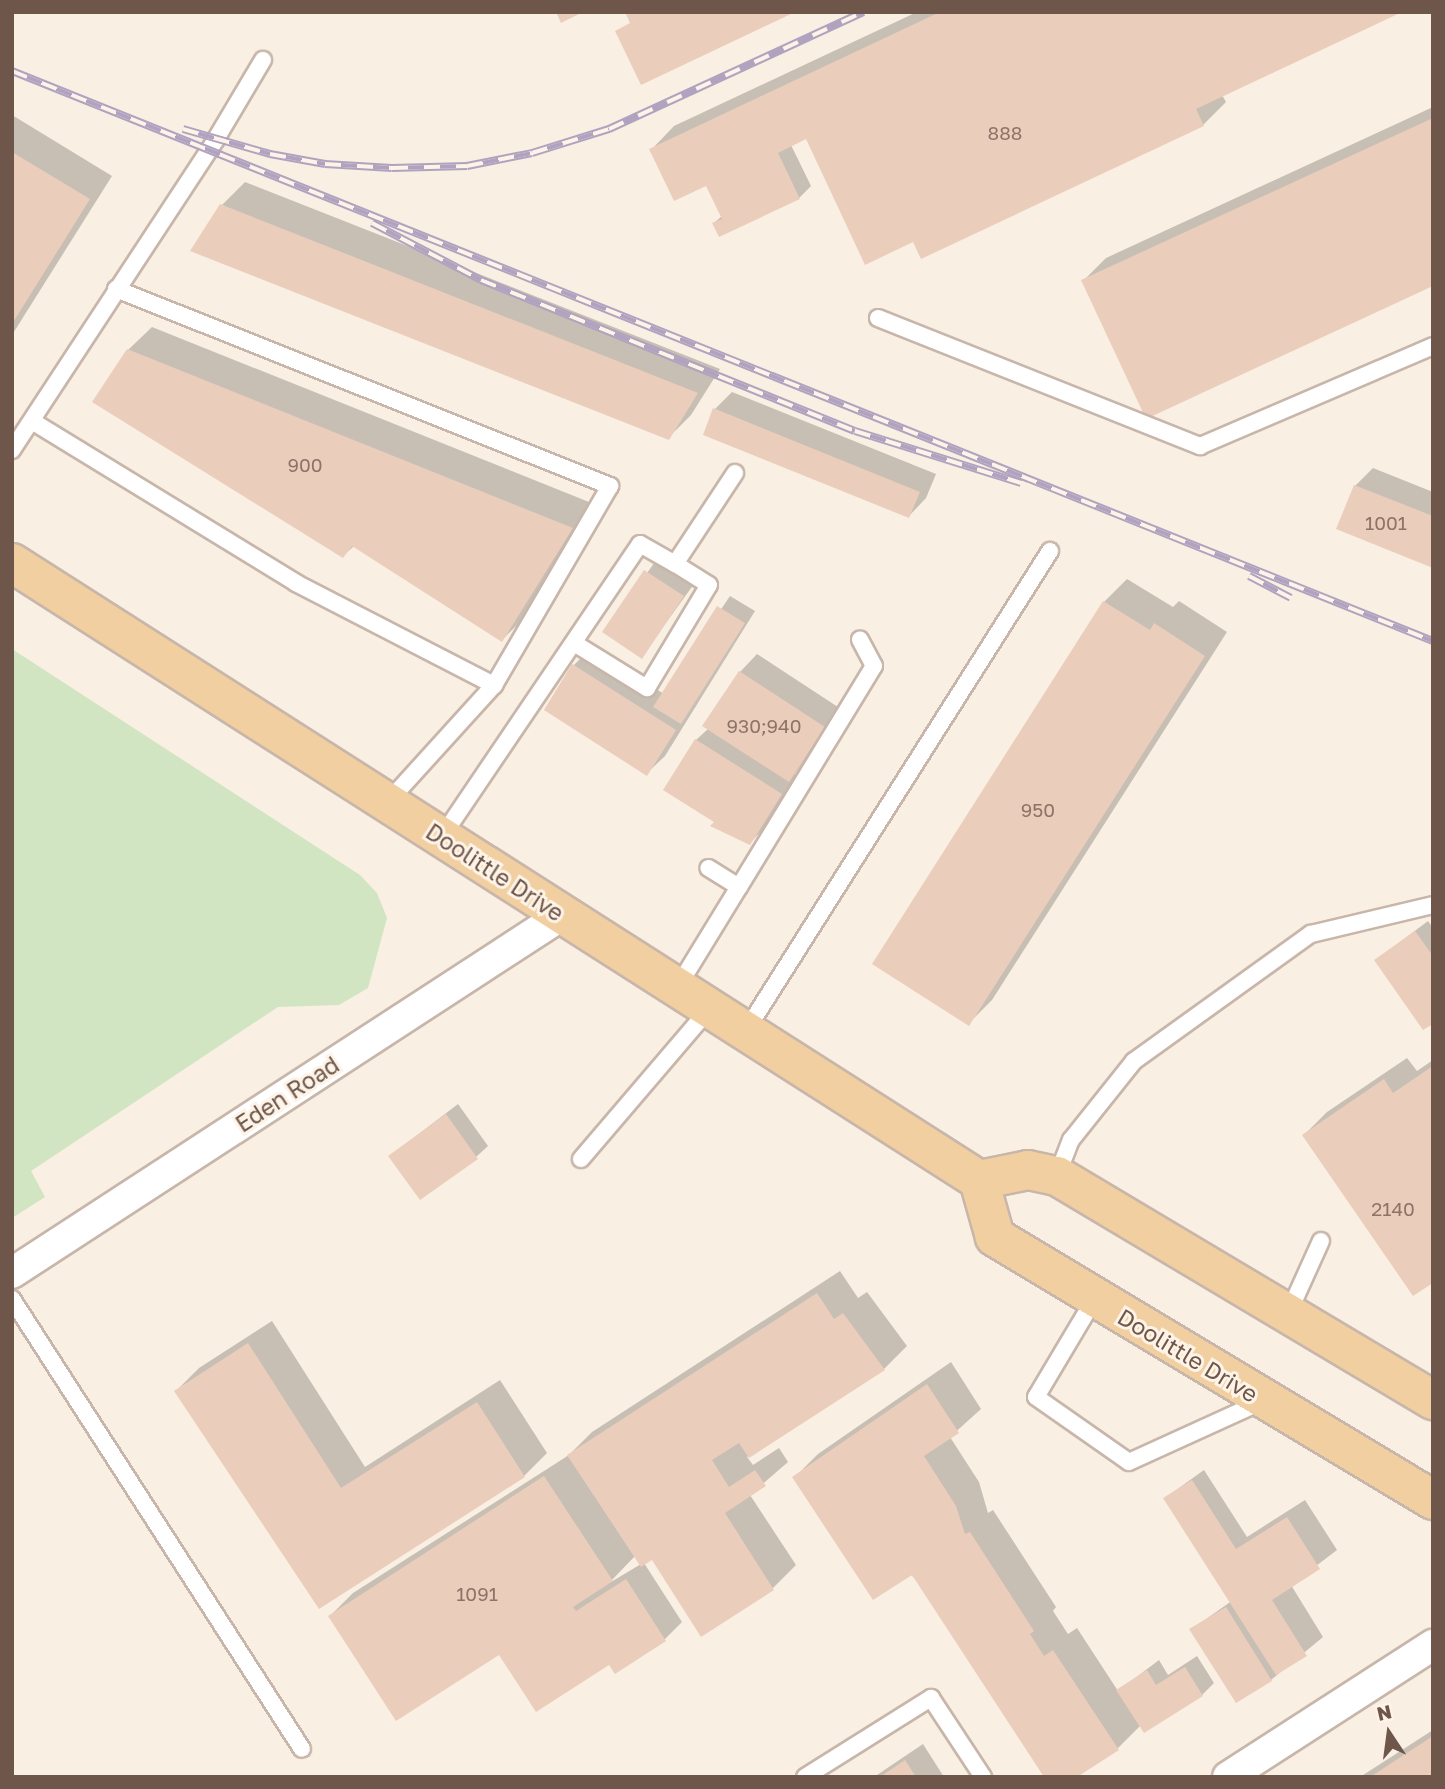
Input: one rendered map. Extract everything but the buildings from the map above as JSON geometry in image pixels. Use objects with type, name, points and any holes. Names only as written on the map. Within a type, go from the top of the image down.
[{"type":"main road","name":"Doolittle Drive","points":[[12,563],[979,1180],[995,1237],[1263,1401],[1433,1500]]},
{"type":"main road","points":[[979,1180],[1028,1170],[1057,1176],[1433,1401]]},
{"type":"street","name":"Eden Road","points":[[12,1273],[562,915]]},
{"type":"street","points":[[1228,1777],[1433,1645]]},
{"type":"lane","points":[[12,450],[263,60]]},
{"type":"lane","points":[[116,289],[610,486],[494,685],[387,803]]},
{"type":"lane","points":[[878,318],[1200,446],[1433,346]]},
{"type":"lane","points":[[32,421],[296,583],[494,685]]},
{"type":"lane","points":[[675,564],[735,473]]},
{"type":"lane","points":[[441,838],[640,544],[709,585],[647,688],[574,643]]},
{"type":"lane","points":[[747,1030],[1050,551]]},
{"type":"lane","points":[[677,988],[874,666],[860,640]]},
{"type":"lane","points":[[709,868],[739,887]]},
{"type":"lane","points":[[1057,1176],[1071,1140],[1134,1061],[1156,1045],[1311,934],[1433,905]]},
{"type":"lane","points":[[581,1159],[710,1008]]},
{"type":"lane","points":[[1288,1314],[1321,1241]]},
{"type":"lane","points":[[1095,1298],[1036,1397],[1129,1462],[1263,1401]]},
{"type":"lane","points":[[12,1300],[302,1749]]},
{"type":"lane","points":[[806,1777],[931,1698],[983,1777]]},
{"type":"green space","points":[[12,649],[360,875],[377,893],[387,918],[368,988],[339,1005],[278,1007],[31,1171],[45,1197],[12,1218]]},
{"type":"railway","points":[[183,129],[270,154],[325,164],[392,168],[467,166],[532,153],[609,129],[863,12]]},
{"type":"railway","points":[[12,71],[1433,641]]},
{"type":"railway","points":[[372,223],[481,280],[855,431],[1021,483]]},
{"type":"railway","points":[[1249,576],[1291,598]]}]
